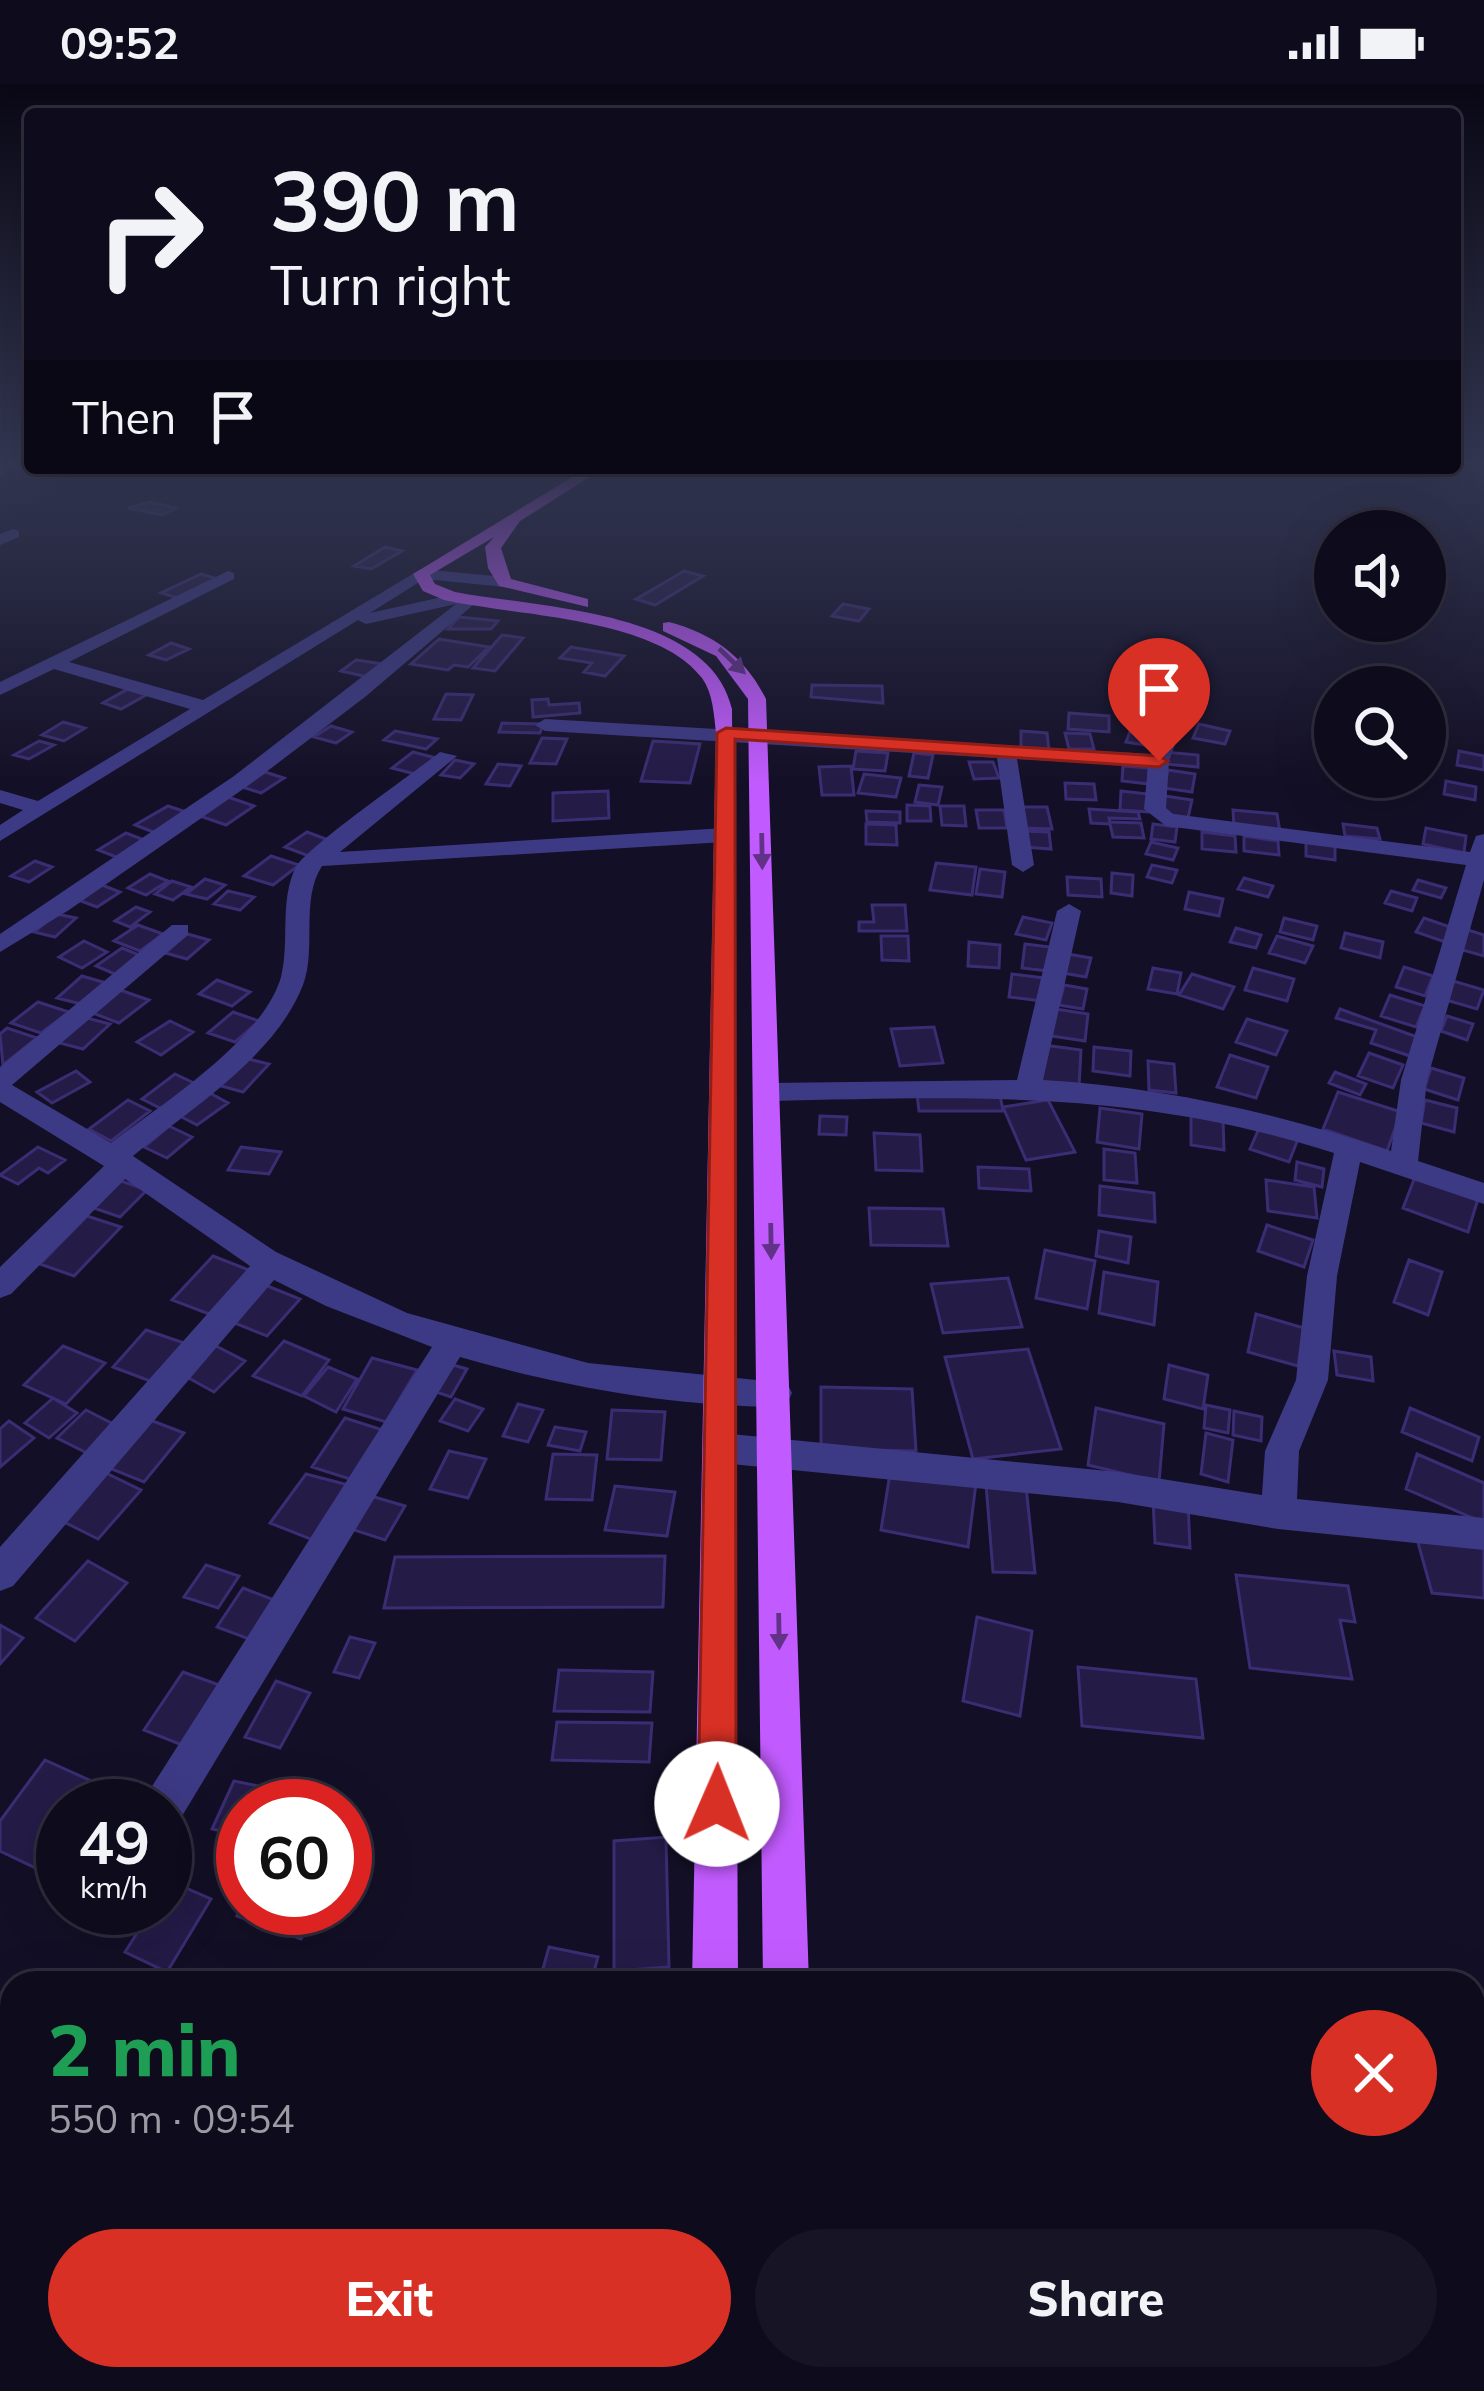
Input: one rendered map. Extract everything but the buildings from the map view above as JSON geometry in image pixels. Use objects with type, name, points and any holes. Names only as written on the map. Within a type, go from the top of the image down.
[{"type":"main road","points":[[428,570],[421,574],[429,586],[465,599],[611,627],[690,656],[709,673],[743,734],[768,1092],[786,1971]]},
{"type":"main road","points":[[497,570],[505,582],[650,620],[726,652],[744,670],[757,699],[743,734],[725,835],[716,1971]]},
{"type":"street","points":[[0,834],[421,574],[505,582]]},
{"type":"street","points":[[0,689],[228,576]]},
{"type":"street","points":[[304,644],[385,613],[465,599]]},
{"type":"street","points":[[0,945],[185,822],[359,696],[465,599]]},
{"type":"street","points":[[52,663],[205,706]]},
{"type":"street","points":[[1179,706],[1159,761],[1155,809],[1166,820],[1483,854],[1414,1080],[1402,1166]]},
{"type":"street","points":[[545,725],[1159,761]]},
{"type":"street","points":[[1006,751],[1023,865]]},
{"type":"street","points":[[0,1286],[117,1161],[270,1018],[293,974],[301,884],[314,860],[447,757]]},
{"type":"street","points":[[0,796],[40,809]]},
{"type":"street","points":[[314,860],[725,835]]},
{"type":"street","points":[[1028,1088],[1069,911]]},
{"type":"street","points":[[180,930],[0,1085],[270,1263],[341,1299],[453,1341],[610,1378],[722,1395],[776,1394]]},
{"type":"street","points":[[768,1092],[1028,1088],[1136,1096],[1250,1118],[1484,1194]]},
{"type":"street","points":[[1277,1514],[1282,1451],[1312,1380],[1322,1276],[1349,1148]]},
{"type":"street","points":[[0,1574],[270,1263]]},
{"type":"street","points":[[181,1779],[453,1341]]},
{"type":"street","points":[[721,1448],[1118,1487],[1277,1514],[1484,1534]]},
{"type":"route","points":[[717,1804],[726,733],[1159,761]]}]
